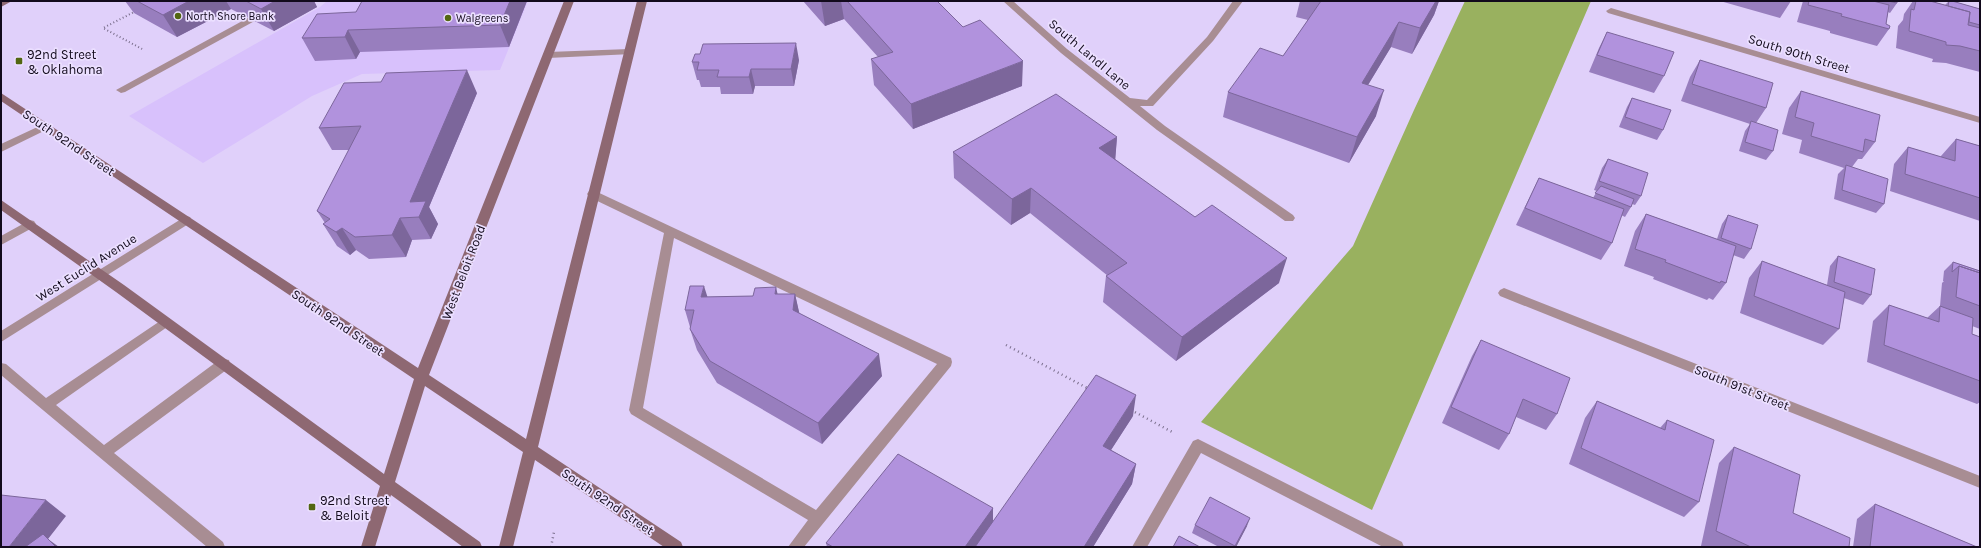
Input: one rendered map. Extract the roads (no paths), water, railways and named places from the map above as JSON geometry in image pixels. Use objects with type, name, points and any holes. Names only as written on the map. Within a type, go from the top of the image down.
[{"type":"main road","points":[[1,4],[7,1]]},
{"type":"main road","name":"West Beloit Road","points":[[368,547],[421,378],[569,1]]},
{"type":"main road","points":[[506,547],[642,1]]},
{"type":"main road","name":"South 92nd Street","points":[[1,96],[421,378],[530,448],[676,547]]},
{"type":"main road","points":[[1,204],[102,274],[388,486],[474,547]]},
{"type":"street","points":[[121,90],[286,1]]},
{"type":"street","name":"South Landl Lane","points":[[1008,1],[1064,51],[1127,101],[1149,104],[1210,39],[1238,1]]},
{"type":"street","name":"South 90th Street","points":[[1611,11],[1980,120]]},
{"type":"street","points":[[548,55],[629,52]]},
{"type":"street","points":[[1127,101],[1161,128],[1289,218]]},
{"type":"street","points":[[1,148],[46,126]]},
{"type":"street","points":[[593,194],[946,362],[794,547]]},
{"type":"street","name":"West Euclid Avenue","points":[[1,337],[186,220]]},
{"type":"street","points":[[1,241],[30,224]]},
{"type":"street","points":[[670,230],[636,410],[818,519]]},
{"type":"street","name":"South 91st Street","points":[[1504,293],[1980,482]]},
{"type":"street","points":[[46,405],[166,322]]},
{"type":"street","points":[[104,453],[224,364]]},
{"type":"street","points":[[1,368],[218,547]]},
{"type":"street","points":[[1139,547],[1198,445],[1397,547]]},
{"type":"place","name":"North Shore Bank","points":[[178,16]]},
{"type":"place","name":"Walgreens","points":[[448,18]]},
{"type":"place","name":"92nd Street & Oklahoma","points":[[19,61]]},
{"type":"place","name":"92nd Street & Beloit","points":[[312,507]]}]
